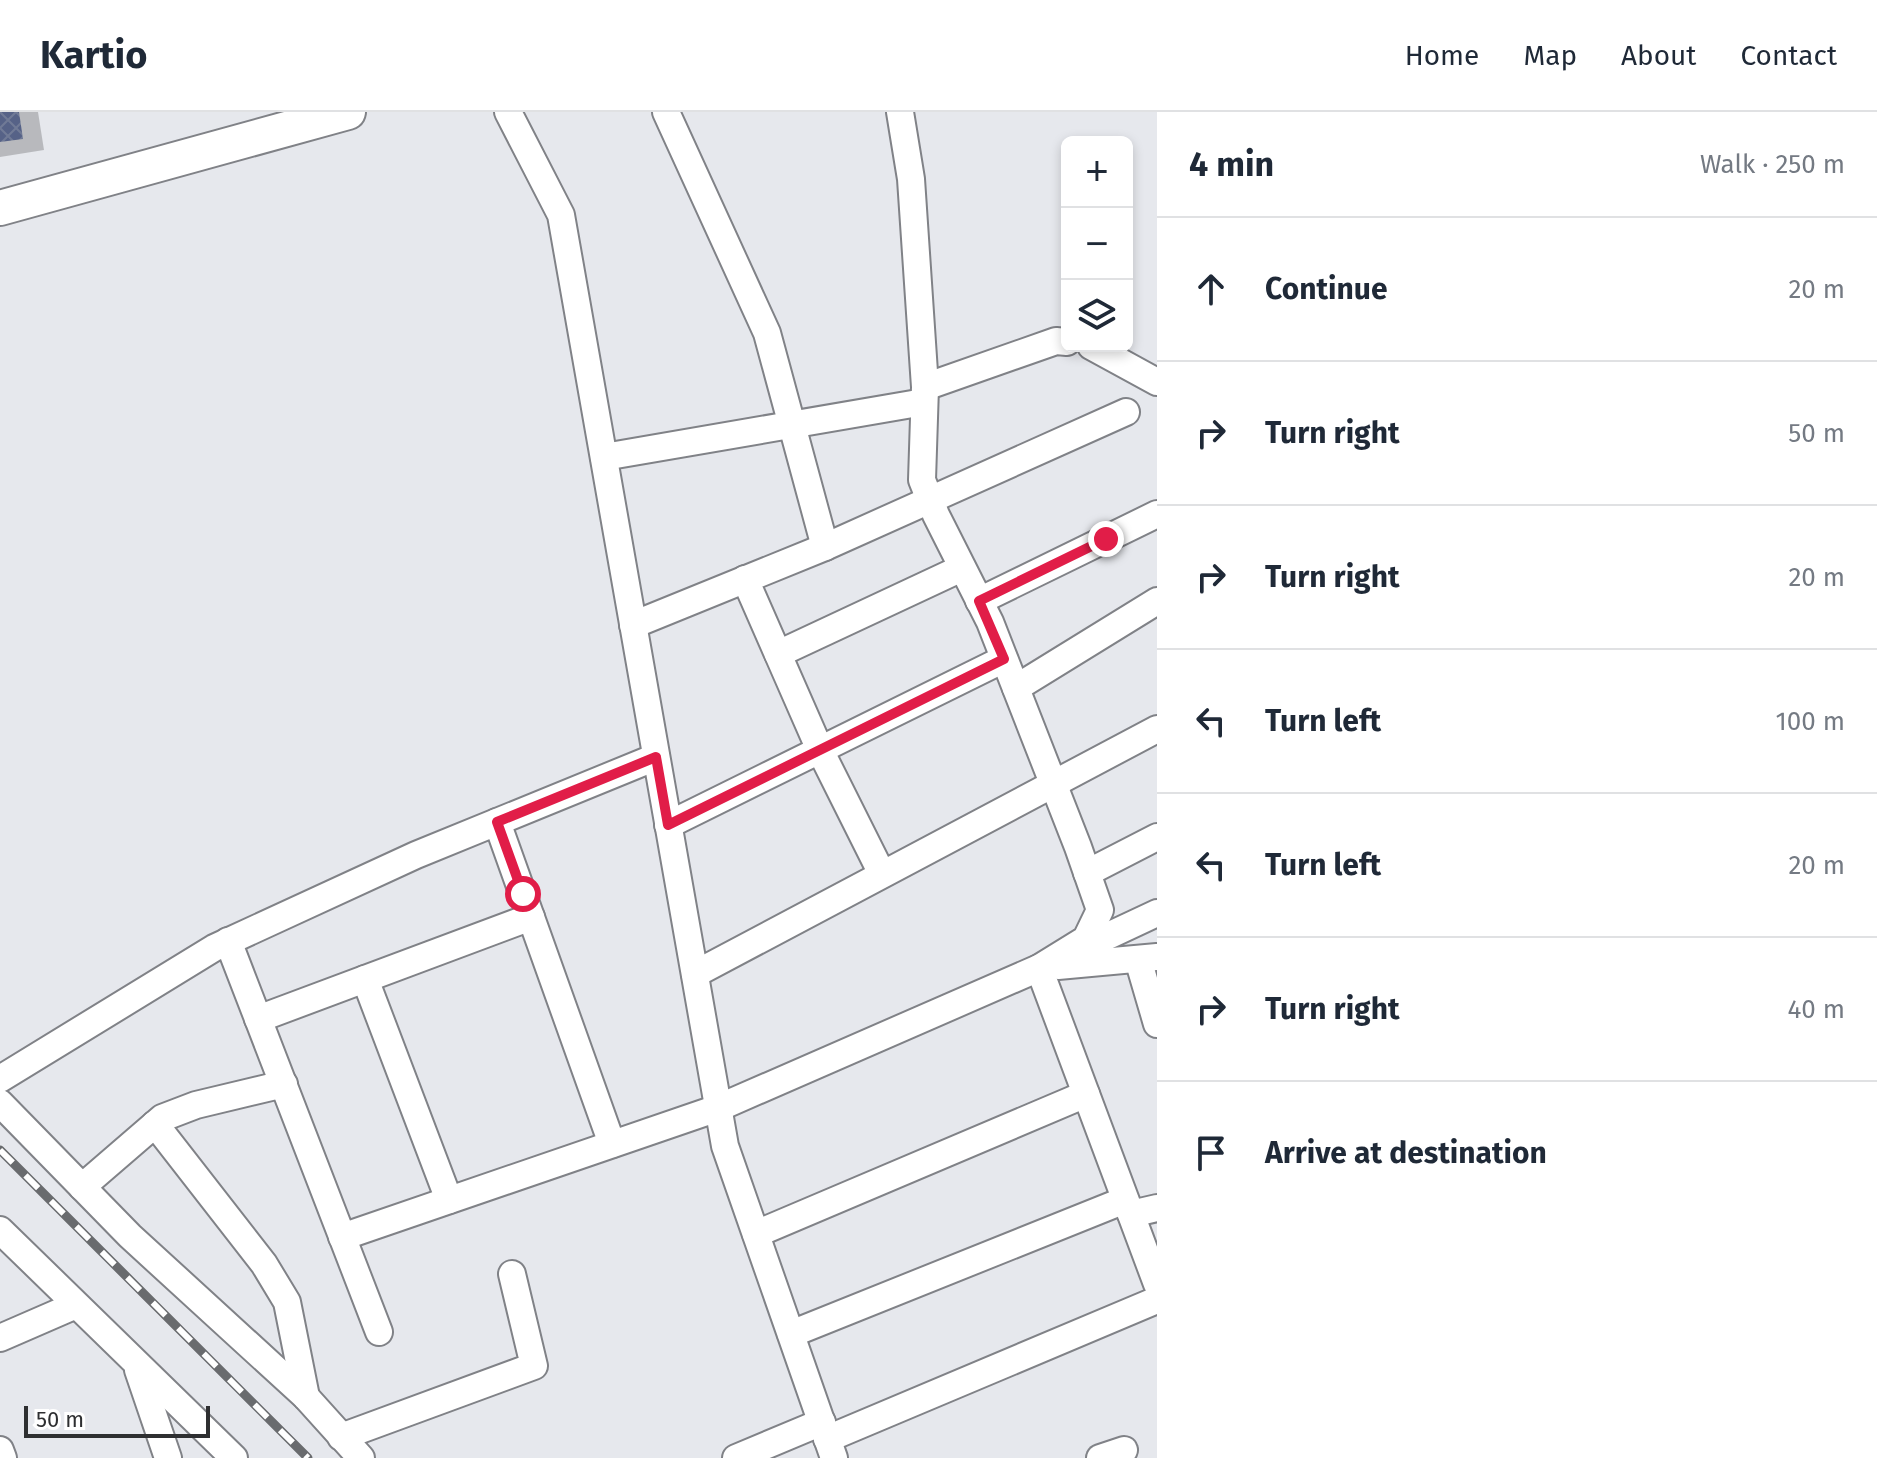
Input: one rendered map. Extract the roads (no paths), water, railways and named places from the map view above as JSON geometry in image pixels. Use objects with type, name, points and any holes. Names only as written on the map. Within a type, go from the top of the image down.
[{"type":"street","points":[[0,208],[348,112]]},
{"type":"street","points":[[508,112],[561,215],[725,1146],[828,1440]]},
{"type":"street","points":[[666,112],[767,333],[825,547]]},
{"type":"street","points":[[900,112],[911,179],[924,394],[922,480],[1004,659],[1100,910],[1086,939],[1039,968]]},
{"type":"street","points":[[604,457],[791,424],[924,394],[1061,341]]},
{"type":"street","points":[[1102,352],[1157,382]]},
{"type":"street","points":[[633,625],[825,547],[1126,412]]},
{"type":"street","points":[[979,601],[1157,514]]},
{"type":"street","points":[[778,654],[962,568]]},
{"type":"street","points":[[745,579],[820,750],[882,874]]},
{"type":"street","points":[[1016,688],[1157,601]]},
{"type":"street","points":[[668,825],[1004,659]]},
{"type":"street","points":[[695,974],[1157,729]]},
{"type":"street","points":[[0,1079],[228,941],[416,855],[656,757]]},
{"type":"street","points":[[497,822],[612,1144]]},
{"type":"street","points":[[1087,873],[1157,837]]},
{"type":"street","points":[[342,1237],[718,1108],[1157,913]]},
{"type":"street","points":[[258,1019],[531,917]]},
{"type":"street","points":[[228,941],[379,1332]]},
{"type":"street","points":[[1039,968],[1147,958],[1156,1020]]},
{"type":"street","points":[[1039,968],[1157,1284]]},
{"type":"street","points":[[365,979],[449,1200]]},
{"type":"street","points":[[82,1187],[162,1118],[196,1105],[284,1084]]},
{"type":"street","points":[[756,1234],[1086,1094]]},
{"type":"street","points":[[0,1103],[130,1236],[306,1397],[361,1458]]},
{"type":"street","points":[[155,1124],[264,1264],[287,1302],[306,1397]]},
{"type":"street","points":[[791,1334],[1128,1207],[1157,1208]]},
{"type":"street","points":[[0,1230],[234,1458]]},
{"type":"street","points":[[341,1437],[534,1366],[512,1274]]},
{"type":"street","points":[[736,1458],[828,1440],[1157,1300]]},
{"type":"street","points":[[0,1338],[76,1305]]},
{"type":"street","points":[[136,1363],[168,1458]]},
{"type":"street","points":[[0,1450],[3,1458]]},
{"type":"railway","points":[[0,1150],[308,1458]]}]
